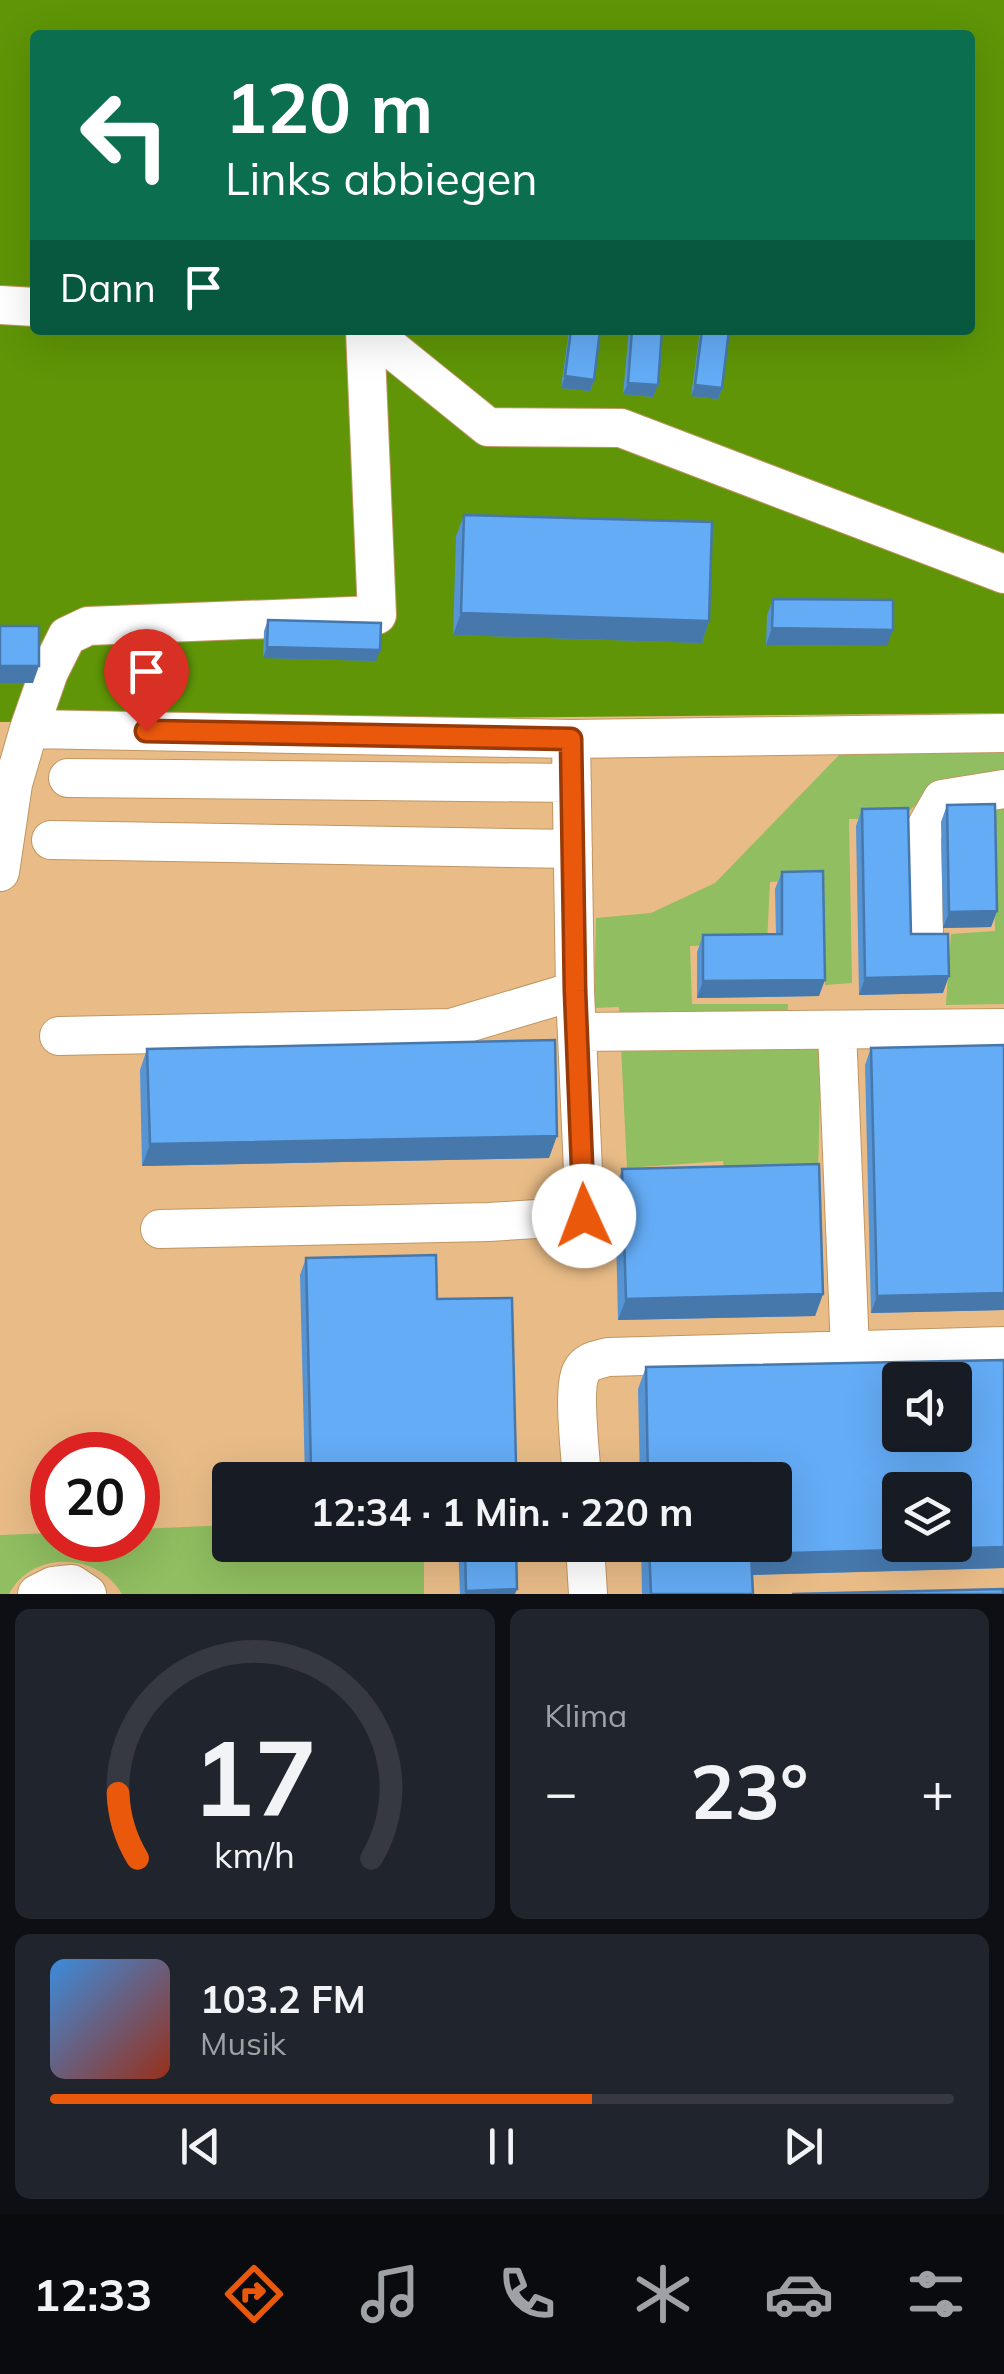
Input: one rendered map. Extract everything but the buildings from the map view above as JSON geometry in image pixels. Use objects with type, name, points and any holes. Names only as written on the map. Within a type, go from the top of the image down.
[{"type":"street","points":[[0,305],[30,307]]},
{"type":"street","points":[[0,872],[13,784],[49,672],[67,636],[88,626],[376,614],[366,335]]},
{"type":"street","points":[[372,335],[488,427],[621,428],[1004,574]]},
{"type":"street","points":[[30,729],[571,739],[1004,733]]},
{"type":"street","points":[[160,1229],[489,1222],[584,1216],[571,739]]},
{"type":"street","points":[[68,778],[572,782]]},
{"type":"street","points":[[924,938],[922,834],[942,798],[1004,788]]},
{"type":"street","points":[[51,840],[573,849]]},
{"type":"street","points":[[59,1036],[451,1028],[575,991]]},
{"type":"street","points":[[577,1032],[1004,1028]]},
{"type":"street","points":[[838,1030],[850,1350]]},
{"type":"street","points":[[581,1462],[577,1386],[581,1370],[590,1361],[608,1357],[1004,1346]]},
{"type":"street","points":[[586,1562],[588,1594]]},
{"type":"street","points":[[37,1594],[53,1586],[72,1584],[87,1594]]},
{"type":"green space","points":[[0,0],[1004,0],[1004,713],[0,722]]},
{"type":"green space","points":[[1004,748],[1004,1004],[946,1005],[951,934],[995,931],[991,782],[940,782],[902,818],[849,819],[852,983],[825,985],[823,879],[770,882],[767,944],[690,946],[692,1004],[788,1004],[788,1021],[821,1047],[818,1175],[725,1177],[723,1161],[627,1168],[619,1007],[594,1008],[596,918],[651,913],[715,883],[844,750]]},
{"type":"green space","points":[[212,1526],[212,1562],[424,1562],[424,1594],[122,1594],[97,1570],[65,1562],[160,1562],[160,1528]]},
{"type":"green space","points":[[30,1534],[30,1562],[65,1562],[33,1570],[9,1594],[0,1594],[0,1535]]},
{"type":"route","points":[[146,731],[571,739],[584,1216]]}]
